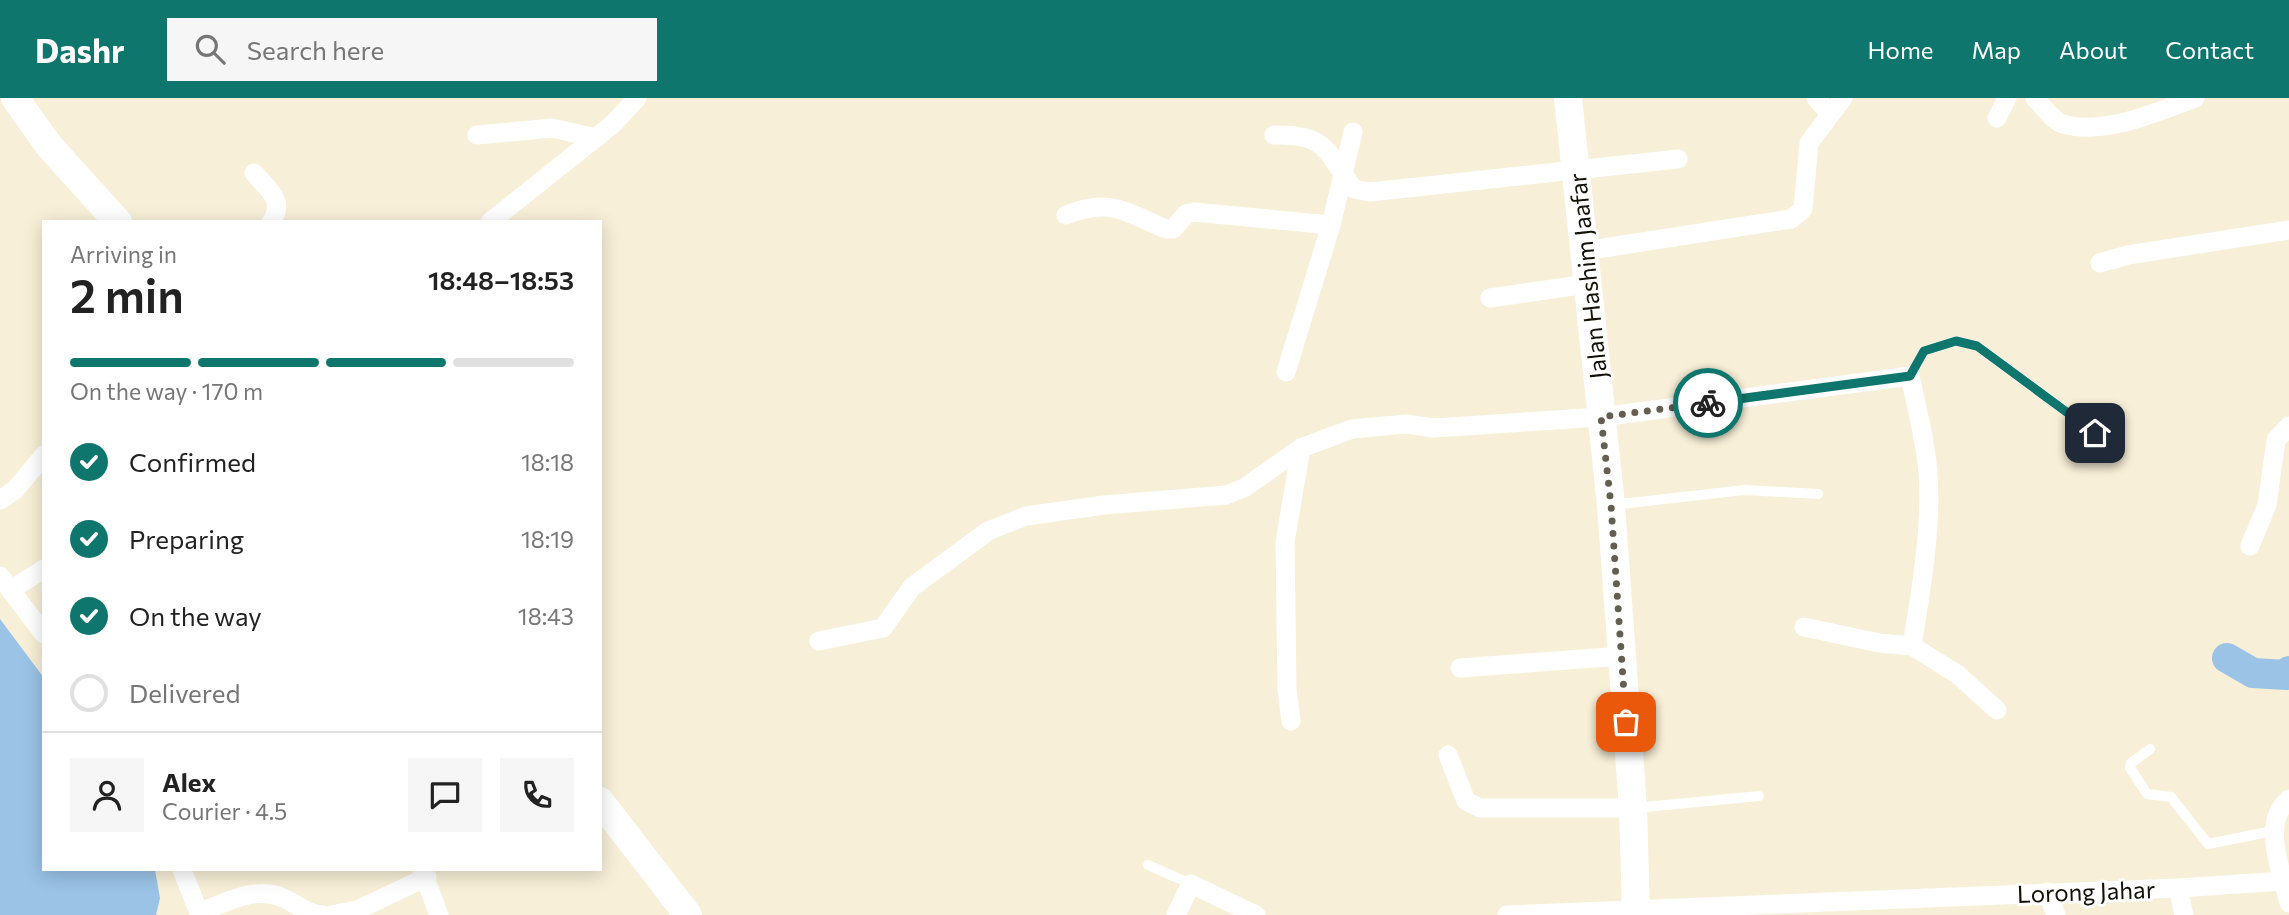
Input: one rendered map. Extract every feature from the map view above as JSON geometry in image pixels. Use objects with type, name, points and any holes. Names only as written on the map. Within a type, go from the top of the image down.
[{"type":"street","points":[[15,98],[50,147],[116,220]]},
{"type":"street","name":"Jalan Hashim Jaafar","points":[[1569,98],[1611,505],[1633,808],[1636,912]]},
{"type":"street","points":[[1816,98],[1830,114]]},
{"type":"street","points":[[1584,251],[1791,219],[1803,209],[1809,143],[1843,98]]},
{"type":"street","points":[[1997,118],[2007,98]]},
{"type":"street","points":[[2035,98],[2060,123],[2087,126],[2151,117],[2195,98]]},
{"type":"street","points":[[497,220],[596,138],[632,100]]},
{"type":"street","points":[[477,135],[552,128],[596,138]]},
{"type":"street","points":[[1286,372],[1331,225],[1353,132]]},
{"type":"street","points":[[1274,135],[1301,135],[1325,145],[1354,189],[1370,192],[1678,159]]},
{"type":"street","points":[[254,173],[278,201],[278,211],[272,220]]},
{"type":"street","points":[[1066,215],[1089,205],[1109,205],[1166,229],[1173,229],[1186,214],[1194,212],[1331,225]]},
{"type":"street","points":[[2101,263],[2128,255],[2289,230]]},
{"type":"street","points":[[1490,298],[1587,284]]},
{"type":"street","points":[[819,641],[883,628],[912,587],[988,531],[1026,516],[1104,505],[1226,495],[1244,488],[1301,448],[1352,429],[1406,424],[1434,428],[1601,417],[1910,376],[1924,436],[1928,476],[1923,575],[1912,646]]},
{"type":"street","points":[[2250,545],[2267,505],[2276,440],[2289,426]]},
{"type":"street","points":[[1291,721],[1287,690],[1285,542],[1301,448]]},
{"type":"street","points":[[0,500],[15,490],[42,457]]},
{"type":"street","points":[[42,570],[5,583],[42,631]]},
{"type":"street","points":[[1804,627],[1879,643],[1912,646],[1957,674],[1997,710]]},
{"type":"street","points":[[1460,668],[1622,656]]},
{"type":"street","points":[[1448,755],[1466,802],[1480,808],[1633,808]]},
{"type":"street","points":[[2289,799],[2275,816],[2273,831],[2289,903]]},
{"type":"street","points":[[602,804],[688,915]]},
{"type":"street","points":[[182,871],[200,914],[244,895],[262,894],[280,896],[302,911],[322,915]]},
{"type":"street","points":[[331,915],[357,910],[425,873],[439,915]]},
{"type":"street","name":"Lorong Jahar","points":[[1507,915],[1636,912],[2284,881]]},
{"type":"street","points":[[1176,915],[1191,884],[1256,915]]},
{"type":"street","points":[[2178,888],[2184,915]]},
{"type":"street","points":[[2047,892],[2056,915]]},
{"type":"lane","points":[[1910,376],[1924,351],[1956,341],[1977,346],[2095,433]]},
{"type":"lane","points":[[1611,505],[1744,490],[1818,494]]},
{"type":"lane","points":[[2150,749],[2131,763],[2130,768],[2147,794],[2171,797],[2208,844],[2273,831]]},
{"type":"lane","points":[[1633,808],[1759,796]]},
{"type":"lane","points":[[1147,864],[1191,884]]},
{"type":"water","points":[[0,619],[42,675],[42,871],[155,871],[160,898],[156,915],[0,915]]},
{"type":"waterway","points":[[2227,658],[2253,673],[2286,675],[2289,671]]},
{"type":"way so far","points":[[1626,722],[1617,578],[1601,417],[1708,403]]},
{"type":"route","points":[[1708,403],[1910,376],[1924,351],[1956,341],[1977,346],[2095,433]]}]
